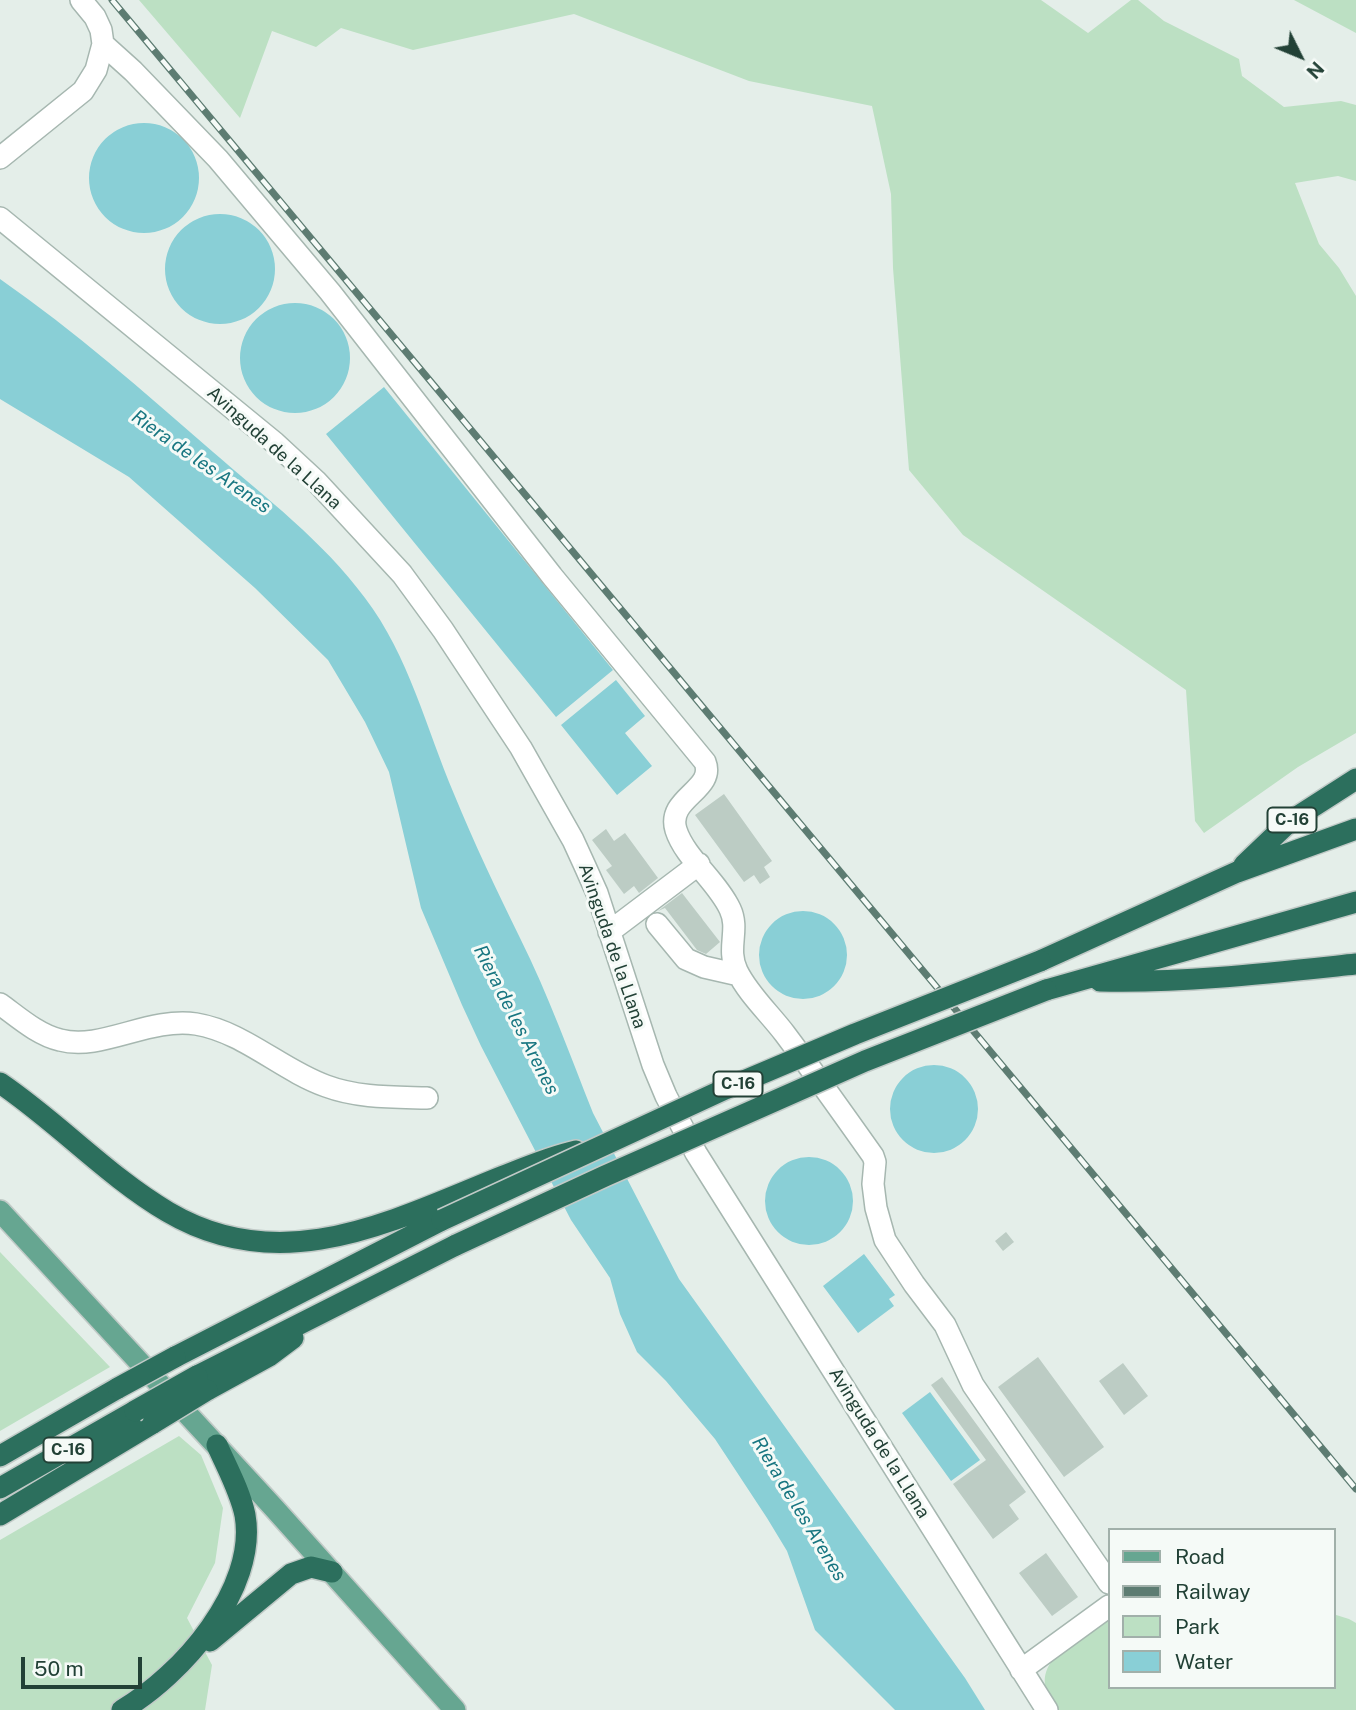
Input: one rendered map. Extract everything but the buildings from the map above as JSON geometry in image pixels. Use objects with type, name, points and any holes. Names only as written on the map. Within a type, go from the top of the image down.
[{"type":"highway","name":"C-16","points":[[1237,872],[1289,822],[1356,779]]},
{"type":"highway","name":"C-16","points":[[0,1456],[174,1357],[442,1220],[605,1144],[725,1089],[1040,961],[1237,872],[1356,829]]},
{"type":"highway","name":"C-16","points":[[0,1488],[144,1417],[346,1299],[605,1175],[865,1061],[1073,981],[1180,954],[1356,901]]},
{"type":"highway","name":"C-16","points":[[1073,981],[1164,981],[1356,964]]},
{"type":"highway","points":[[0,1083],[44,1115],[136,1191],[186,1222],[218,1234],[263,1243],[287,1244],[331,1239],[390,1221],[564,1153],[605,1144]]},
{"type":"highway","points":[[0,1515],[144,1417]]},
{"type":"highway","points":[[171,1675],[217,1618],[233,1586],[243,1555],[245,1516],[237,1489],[217,1446]]},
{"type":"highway","points":[[122,1710],[149,1693],[291,1574],[311,1567],[332,1572]]},
{"type":"main road","points":[[0,1211],[455,1710]]},
{"type":"street","points":[[0,158],[83,91],[96,70],[103,44],[101,30],[95,17],[81,0]]},
{"type":"street","points":[[103,44],[134,71],[218,159],[330,292],[552,576],[695,749],[708,771],[706,779],[680,806],[675,820],[676,829],[723,896],[734,917],[730,953],[738,975],[785,1034],[873,1156],[874,1195],[885,1240],[945,1325],[973,1385],[1108,1582]]},
{"type":"street","name":"Avinguda de la Llana","points":[[0,218],[275,443],[316,481],[394,566],[450,640],[540,781],[573,840],[597,893],[653,1065],[696,1153],[1047,1710]]},
{"type":"street","points":[[609,933],[699,864]]},
{"type":"street","points":[[657,924],[686,959],[704,967],[738,975]]},
{"type":"street","points":[[0,1004],[50,1037],[74,1042],[97,1040],[153,1025],[200,1024],[229,1034],[325,1086],[348,1093],[427,1098]]},
{"type":"street","points":[[1021,1670],[1108,1607]]},
{"type":"green space","points":[[139,0],[1041,0],[1088,33],[1131,0],[1138,0],[1164,21],[1239,59],[1242,76],[1284,107],[1341,101],[1356,105],[1356,181],[1338,176],[1295,183],[1319,244],[1339,268],[1356,296],[1356,733],[1298,767],[1204,833],[1195,821],[1186,690],[963,535],[909,470],[893,268],[891,194],[872,106],[749,81],[574,14],[413,50],[341,28],[316,47],[272,31],[240,118]]},
{"type":"green space","points":[[1294,0],[1356,0],[1356,33]]},
{"type":"green space","points":[[0,1252],[110,1367],[0,1431]]},
{"type":"green space","points":[[179,1436],[201,1455],[223,1508],[215,1563],[187,1618],[212,1665],[205,1710],[0,1710],[0,1540]]},
{"type":"green space","points":[[1335,1615],[1356,1623],[1356,1710],[1057,1710],[1045,1686],[1045,1675],[1051,1662],[1108,1619],[1108,1689],[1335,1689]]},
{"type":"water","points":[[144,123],[165,127],[183,139],[195,157],[199,178],[195,199],[183,217],[165,229],[144,233],[123,229],[105,217],[93,199],[89,178],[93,157],[105,139],[123,127]]},
{"type":"water","points":[[220,214],[241,218],[259,230],[271,248],[275,269],[271,290],[259,308],[241,320],[220,324],[199,320],[181,308],[169,290],[165,269],[169,248],[181,230],[199,218]]},
{"type":"water","name":"Riera de les Arenes","points":[[0,279],[109,362],[273,503],[331,558],[365,598],[394,644],[405,668],[462,812],[540,981],[593,1113],[679,1279],[965,1678],[985,1710],[895,1710],[815,1630],[787,1551],[767,1518],[715,1439],[666,1381],[637,1352],[620,1314],[610,1278],[571,1220],[481,1046],[421,908],[389,772],[365,722],[328,660],[255,588],[129,477],[0,399]]},
{"type":"water","points":[[295,303],[316,307],[334,319],[346,337],[350,358],[346,379],[334,397],[316,409],[295,413],[274,409],[256,397],[244,379],[240,358],[244,337],[256,319],[274,307]]},
{"type":"water","points":[[384,387],[613,670],[556,717],[326,434]]},
{"type":"water","points":[[616,680],[645,716],[625,733],[652,766],[617,795],[561,725]]},
{"type":"water","points":[[803,911],[820,914],[834,924],[844,938],[847,955],[844,972],[834,986],[820,996],[803,999],[786,996],[772,986],[762,972],[759,955],[762,938],[772,924],[786,914]]},
{"type":"water","points":[[934,1065],[951,1068],[965,1078],[975,1092],[978,1109],[975,1126],[965,1140],[951,1150],[934,1153],[917,1150],[903,1140],[893,1126],[890,1109],[893,1092],[903,1078],[917,1068]]},
{"type":"water","points":[[809,1157],[826,1160],[840,1170],[850,1184],[853,1201],[850,1218],[840,1232],[826,1242],[809,1245],[792,1242],[778,1232],[768,1218],[765,1201],[768,1184],[778,1170],[792,1160]]},
{"type":"water","points":[[864,1254],[895,1295],[889,1299],[894,1306],[858,1333],[823,1286]]},
{"type":"water","points":[[930,1392],[980,1460],[951,1481],[902,1413]]},
{"type":"railway","points":[[112,0],[1356,1489]]}]
